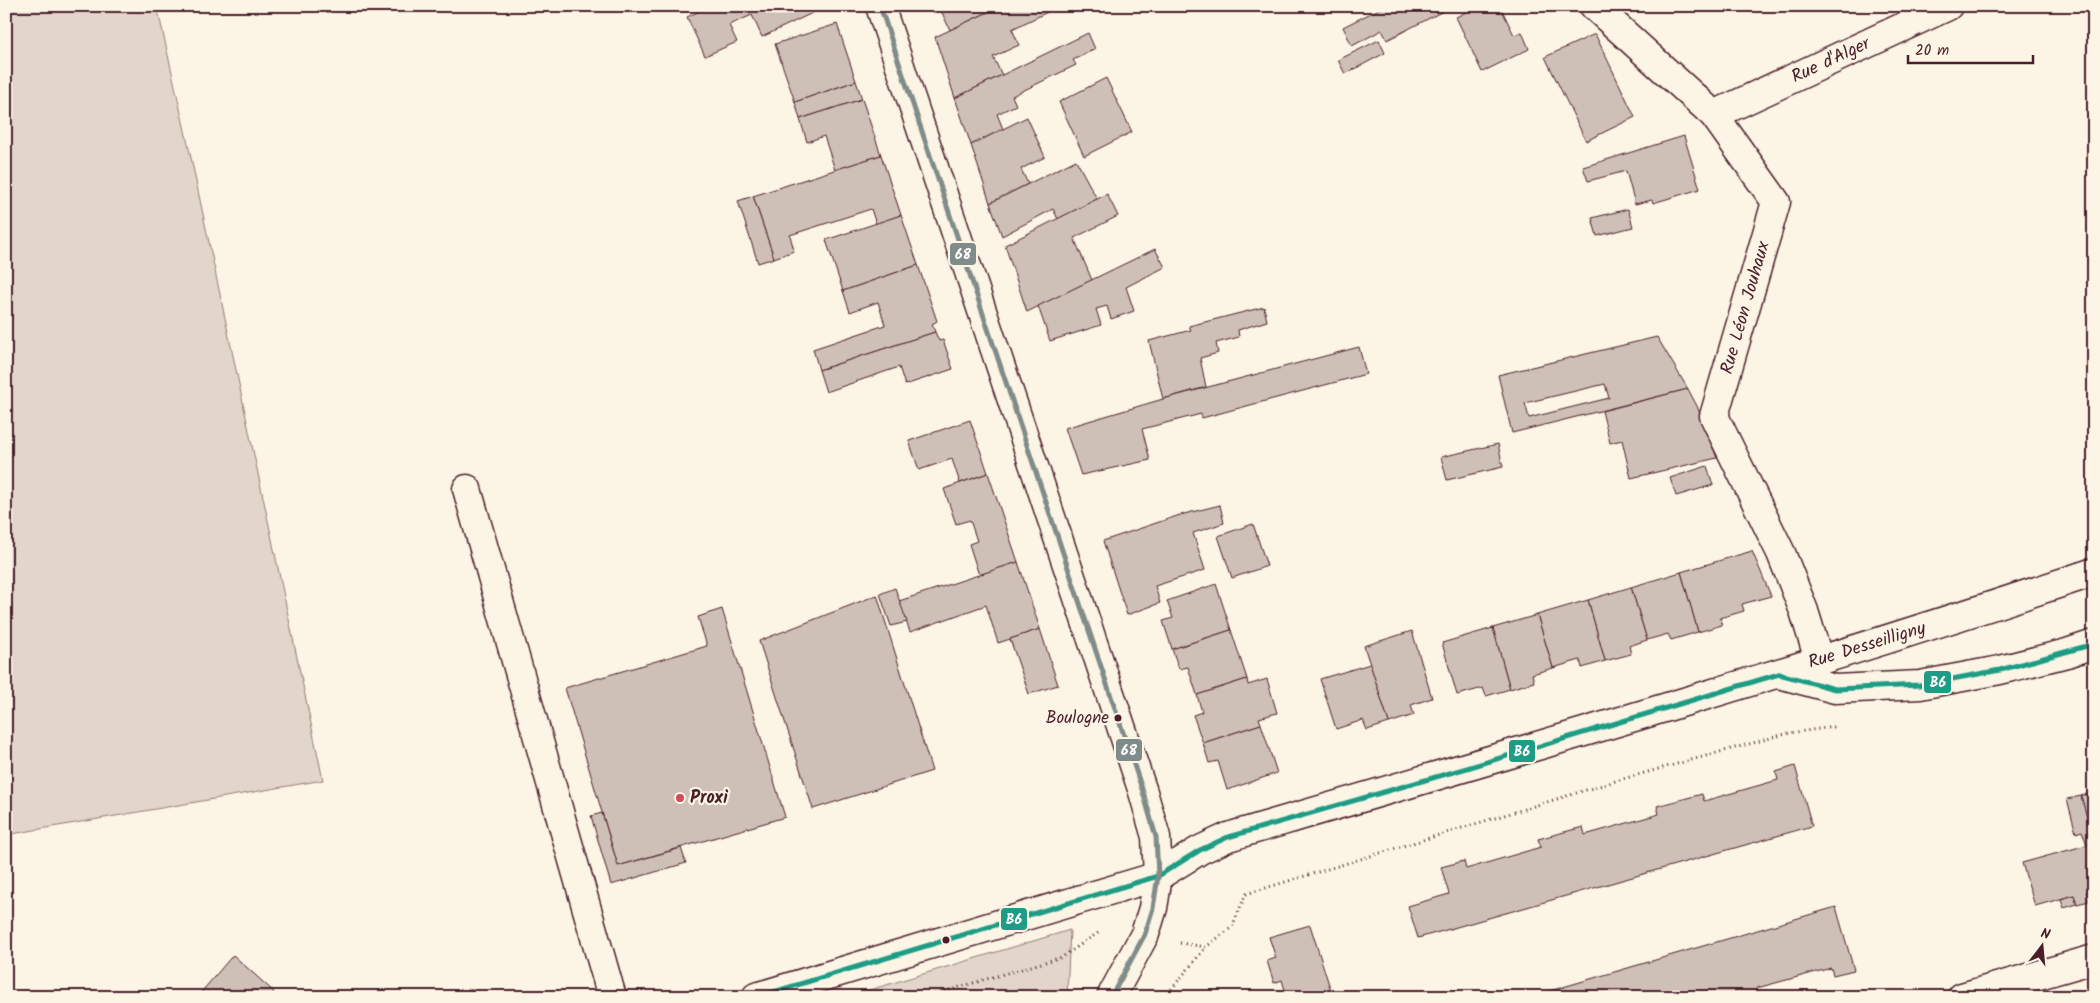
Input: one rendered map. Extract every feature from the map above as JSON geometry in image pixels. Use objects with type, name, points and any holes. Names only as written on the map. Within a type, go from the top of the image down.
[{"type":"street","points":[[880,6],[1143,792],[1156,837],[1158,876],[1153,908],[1145,934],[1111,997]]},
{"type":"street","name":"Rue Léon Jouhaux","points":[[1594,6],[1714,115],[1776,202],[1714,416],[1781,553],[1804,611],[1819,660]]},
{"type":"street","name":"Rue d'Alger","points":[[1714,115],[1948,6]]},
{"type":"street","points":[[467,489],[612,997]]},
{"type":"street","name":"Rue Desseilligny","points":[[756,997],[1158,876],[1200,850],[1228,837],[1467,768],[1906,635],[2094,572]]},
{"type":"street","points":[[1778,674],[1835,689],[1920,685],[2000,670],[2094,644]]},
{"type":"street","points":[[1962,997],[2094,959]]},
{"type":"path","points":[[1165,997],[1206,947],[1232,927],[1246,894],[1619,780],[1789,733],[1841,726]]},
{"type":"path","points":[[925,997],[1062,958],[1101,931]]},
{"type":"path","points":[[1173,942],[1206,947]]},
{"type":"shaded area","points":[[6,6],[157,6],[323,780],[6,835]]},
{"type":"shaded area","points":[[1070,930],[1067,997],[846,997]]},
{"type":"building","points":[[710,6],[827,6],[762,37],[752,15],[729,25],[737,42],[705,56],[687,17]]},
{"type":"building","points":[[939,6],[1001,6],[950,30]]},
{"type":"building","points":[[1001,6],[1060,6],[1012,29],[1019,45],[993,57],[1002,75],[955,98],[935,37]]},
{"type":"building","points":[[1385,6],[1392,6],[1393,9],[1399,6],[1453,6],[1387,40],[1382,30],[1352,46],[1343,27]]},
{"type":"building","points":[[1478,6],[1500,6],[1514,35],[1522,32],[1529,49],[1482,72],[1456,17]]},
{"type":"building","points":[[837,24],[856,81],[795,102],[775,44]]},
{"type":"building","points":[[1088,33],[1095,49],[1073,60],[1076,65],[1012,96],[1016,105],[997,114],[1003,129],[971,145],[955,98]]},
{"type":"building","points":[[1595,34],[1635,117],[1586,141],[1545,57]]},
{"type":"building","points":[[1379,40],[1385,53],[1345,74],[1338,60]]},
{"type":"building","points":[[1106,78],[1132,132],[1084,156],[1059,102]]},
{"type":"building","points":[[856,81],[862,99],[800,119],[795,102]]},
{"type":"building","points":[[862,99],[881,155],[835,170],[824,136],[807,142],[800,119]]},
{"type":"building","points":[[1027,117],[1045,157],[1021,169],[1028,184],[990,203],[971,145]]},
{"type":"building","points":[[1684,136],[1700,189],[1653,203],[1652,200],[1635,204],[1626,171],[1588,181],[1583,167]]},
{"type":"building","points":[[881,155],[901,215],[876,224],[871,209],[790,235],[794,251],[774,258],[753,196]]},
{"type":"building","points":[[1076,160],[1097,199],[1058,219],[1053,209],[1002,236],[990,203]]},
{"type":"building","points":[[1107,194],[1118,216],[1074,238],[1092,280],[1027,312],[1005,245]]},
{"type":"building","points":[[753,196],[774,258],[758,263],[738,201]]},
{"type":"building","points":[[1628,209],[1633,227],[1597,236],[1592,218]]},
{"type":"building","points":[[901,215],[918,265],[843,291],[826,240]]},
{"type":"building","points":[[1155,249],[1165,267],[1126,287],[1134,311],[1111,319],[1107,306],[1096,309],[1101,325],[1050,341],[1038,306]]},
{"type":"building","points":[[918,265],[937,321],[932,324],[935,332],[819,370],[813,349],[885,325],[878,302],[850,312],[843,291]]},
{"type":"building","points":[[1264,307],[1267,321],[1238,330],[1239,337],[1216,343],[1218,353],[1200,358],[1206,387],[1163,399],[1149,341],[1191,330],[1189,326]]},
{"type":"building","points":[[935,332],[939,341],[943,340],[953,369],[905,385],[899,367],[826,392],[819,370]]},
{"type":"building","points":[[1657,337],[1688,389],[1512,433],[1498,375]],"holes":[[[1605,384],[1609,398],[1529,418],[1525,403]]]},
{"type":"building","points":[[1359,347],[1366,374],[1202,418],[1201,414],[1142,429],[1150,460],[1081,475],[1065,428],[1163,399]]},
{"type":"building","points":[[1688,389],[1697,406],[1717,458],[1631,478],[1622,440],[1610,443],[1602,411]]},
{"type":"building","points":[[970,420],[988,473],[960,483],[952,459],[919,470],[909,441]]},
{"type":"building","points":[[1498,444],[1503,467],[1447,480],[1441,457]]},
{"type":"building","points":[[1707,466],[1713,485],[1676,496],[1670,478]]},
{"type":"building","points":[[988,473],[1018,562],[979,575],[969,544],[977,541],[970,520],[956,524],[944,489]]},
{"type":"building","points":[[1220,505],[1224,523],[1193,533],[1205,570],[1155,586],[1160,603],[1127,615],[1103,541],[1180,515]]},
{"type":"building","points":[[1253,524],[1267,566],[1232,578],[1218,536]]},
{"type":"building","points":[[1752,551],[1771,596],[1742,604],[1744,611],[1720,618],[1722,625],[1698,632],[1681,572]]},
{"type":"building","points":[[1018,562],[1040,629],[998,643],[986,605],[910,632],[899,601]]},
{"type":"building","points":[[1681,572],[1698,632],[1671,640],[1668,634],[1647,640],[1631,587]]},
{"type":"building","points":[[1216,584],[1231,630],[1172,649],[1163,621],[1173,618],[1167,601]]},
{"type":"building","points":[[1631,587],[1647,640],[1629,646],[1631,654],[1605,661],[1588,600]]},
{"type":"building","points":[[895,588],[907,622],[891,626],[880,594]]},
{"type":"building","points":[[877,595],[932,771],[813,809],[759,641]]},
{"type":"building","points":[[1588,600],[1605,661],[1582,668],[1580,660],[1553,668],[1537,615]]},
{"type":"building","points":[[722,609],[785,817],[618,866],[565,688],[707,646],[698,617]]},
{"type":"building","points":[[1537,615],[1553,668],[1532,674],[1534,682],[1510,689],[1493,628]]},
{"type":"building","points":[[1493,628],[1510,689],[1486,696],[1483,688],[1457,695],[1442,643]]},
{"type":"building","points":[[1040,629],[1058,685],[1029,694],[1010,639]]},
{"type":"building","points":[[1231,630],[1247,679],[1197,695],[1188,667],[1179,669],[1172,649]]},
{"type":"building","points":[[1412,631],[1432,698],[1411,705],[1414,715],[1389,723],[1364,646]]},
{"type":"building","points":[[1370,664],[1389,723],[1367,730],[1363,720],[1336,729],[1320,679]]},
{"type":"building","points":[[1247,679],[1248,685],[1267,679],[1277,713],[1259,718],[1261,724],[1203,743],[1193,715],[1202,712],[1197,695]]},
{"type":"building","points":[[1261,724],[1277,773],[1227,790],[1218,761],[1209,763],[1203,743]]},
{"type":"building","points":[[1795,766],[1812,826],[1418,938],[1408,906],[1449,894],[1441,867],[1464,861],[1466,869],[1541,847],[1538,839],[1583,827],[1585,835],[1659,814],[1657,806],[1702,794],[1704,801],[1778,780],[1776,772]]},
{"type":"building","points":[[2094,792],[2094,843],[2081,796]]},
{"type":"building","points":[[2081,796],[2094,843],[2094,889],[2086,892],[2089,901],[2077,904],[2074,895],[2035,906],[2022,863],[2087,845],[2082,831],[2076,833],[2067,799]]},
{"type":"building","points":[[602,813],[618,866],[681,848],[686,863],[611,885],[591,816]]},
{"type":"building","points":[[2074,895],[2077,904],[2064,908],[2061,899]]},
{"type":"building","points":[[1836,907],[1854,970],[1833,975],[1831,968],[1757,988],[1759,997],[1529,997]]},
{"type":"building","points":[[1310,925],[1333,997],[1287,997],[1282,980],[1274,983],[1267,961],[1276,958],[1269,937]]},
{"type":"building","points":[[233,955],[274,992],[270,997],[197,997]]},
{"type":"transit line","name":"68","points":[[880,6],[1143,792],[1156,837],[1158,876],[1153,908],[1145,934],[1111,997]]},
{"type":"transit line","name":"B6","points":[[1779,674],[1835,689],[1920,685],[2000,670],[2094,644]]},
{"type":"transit line","name":"B6","points":[[757,997],[1158,876],[1200,850],[1228,837],[1467,768],[1779,674]]},
{"type":"place","name":"Boulogne","points":[[1118,718]]},
{"type":"place","name":"Proxi","points":[[680,798]]}]
